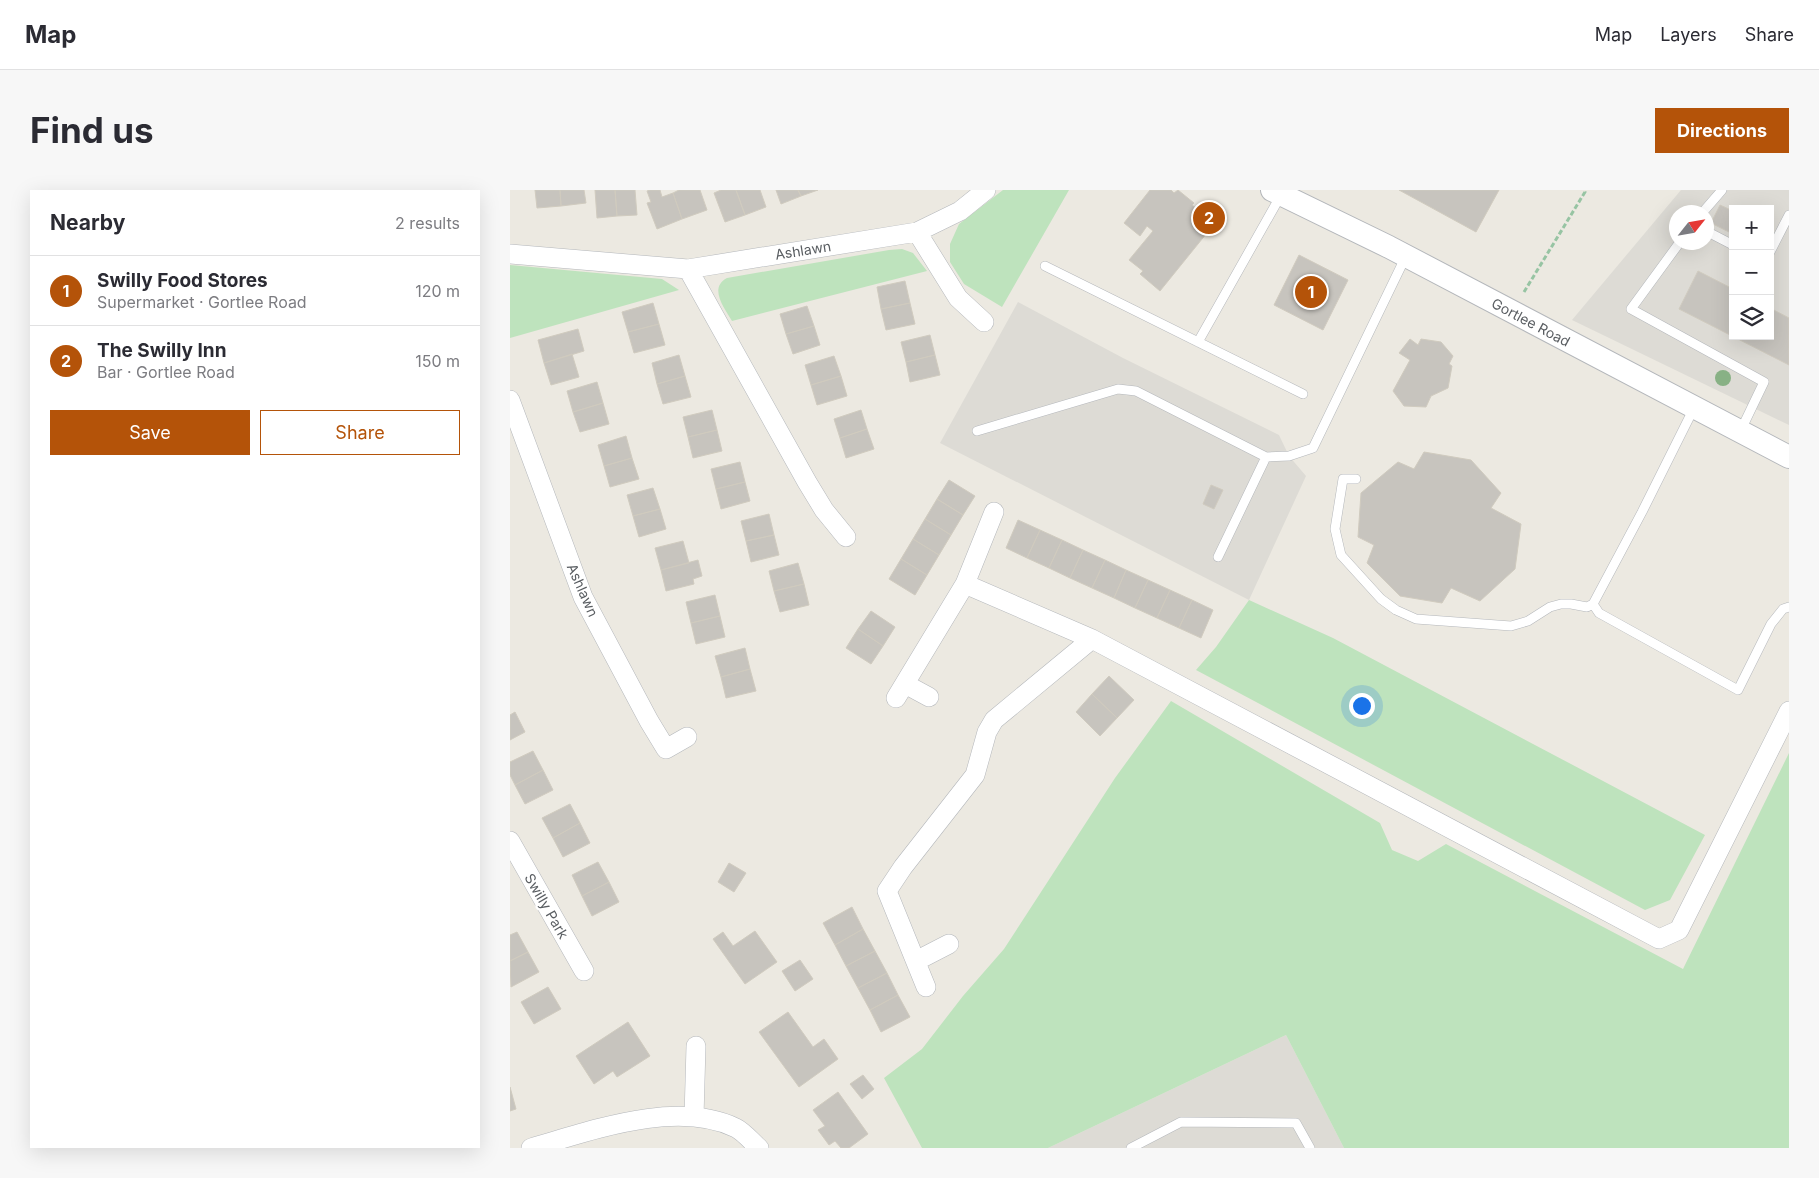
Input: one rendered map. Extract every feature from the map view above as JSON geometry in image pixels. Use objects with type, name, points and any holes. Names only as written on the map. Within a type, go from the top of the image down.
[{"type":"street","name":"Ashlawn","points":[[510,254],[688,269],[917,232],[960,211],[986,190]]},
{"type":"street","name":"Gortlee Road","points":[[1277,192],[1406,256],[1789,457]]},
{"type":"street","points":[[917,232],[958,298],[984,322]]},
{"type":"street","points":[[688,269],[807,482],[824,510],[846,537]]},
{"type":"street","name":"Ashlawn","points":[[510,400],[583,597],[649,721],[666,749],[687,737]]},
{"type":"street","points":[[929,697],[901,691],[965,584],[994,512]]},
{"type":"street","points":[[965,584],[1092,639],[1659,938],[1679,930],[1789,711]]},
{"type":"street","points":[[926,986],[887,890],[903,866],[975,775],[987,732],[994,720],[1092,639]]},
{"type":"street","name":"Swilly Park","points":[[510,841],[584,971]]},
{"type":"street","points":[[916,961],[949,944]]},
{"type":"street","points":[[694,1117],[696,1046]]},
{"type":"street","points":[[531,1148],[609,1126],[670,1115],[706,1118],[737,1128],[758,1148]]},
{"type":"lane","points":[[1709,205],[1722,190]]},
{"type":"lane","points":[[1198,342],[1277,192]]},
{"type":"lane","points":[[1771,250],[1789,215]]},
{"type":"lane","points":[[1714,235],[1729,244]]},
{"type":"lane","points":[[1674,250],[1632,309],[1764,382],[1740,432]]},
{"type":"lane","points":[[977,431],[1118,389],[1136,391],[1266,457],[1289,456],[1313,448],[1406,256]]},
{"type":"lane","points":[[1045,266],[1303,394]]},
{"type":"lane","points":[[1356,479],[1344,479],[1335,530],[1341,555],[1380,599],[1396,610],[1416,619],[1511,626],[1528,621],[1550,607],[1560,604],[1587,607],[1592,604],[1642,512],[1694,408]]},
{"type":"lane","points":[[1218,556],[1266,457]]},
{"type":"lane","points":[[1592,604],[1598,613],[1738,690],[1771,624],[1783,609],[1789,607]]},
{"type":"lane","points":[[1131,1148],[1181,1122],[1296,1123],[1310,1148]]},
{"type":"path","points":[[1512,312],[1585,192],[1584,190]]},
{"type":"shaded area","points":[[1681,190],[1789,190],[1789,425],[1572,320]]},
{"type":"shaded area","points":[[1018,302],[1123,358],[1279,435],[1289,456],[1306,476],[1249,600],[940,443]]},
{"type":"shaded area","points":[[1286,1035],[1344,1148],[1048,1148]]},
{"type":"green space","points":[[1003,190],[1069,190],[1002,307],[964,284],[950,262],[950,244],[959,224]]},
{"type":"green space","points":[[902,249],[913,253],[927,271],[732,321],[722,305],[718,293],[721,282],[727,278]]},
{"type":"green space","points":[[510,265],[662,279],[679,290],[510,338]]},
{"type":"green space","points":[[1249,600],[1333,638],[1705,835],[1670,900],[1645,910],[1196,670],[1216,647]]},
{"type":"green space","points":[[1171,701],[1380,823],[1392,850],[1418,861],[1446,844],[1683,969],[1789,753],[1789,1148],[1344,1148],[1286,1035],[1048,1148],[922,1148],[884,1078],[922,1049],[963,996],[1004,949],[1115,778]]},
{"type":"building","points":[[535,190],[560,190],[561,206],[537,208]]},
{"type":"building","points":[[560,190],[584,190],[586,203],[561,206]]},
{"type":"building","points":[[595,190],[615,190],[617,216],[597,218]]},
{"type":"building","points":[[615,190],[635,190],[637,215],[617,216]]},
{"type":"building","points":[[660,190],[662,197],[673,193],[682,219],[657,229],[647,203],[651,202],[647,191]]},
{"type":"building","points":[[679,190],[700,190],[707,210],[682,219],[673,193]]},
{"type":"building","points":[[721,190],[736,190],[745,215],[725,222],[714,193]]},
{"type":"building","points":[[736,190],[760,190],[766,207],[745,215]]},
{"type":"building","points":[[776,190],[798,190],[801,196],[781,204]]},
{"type":"building","points":[[798,190],[818,190],[801,196]]},
{"type":"building","points":[[1150,190],[1171,190],[1174,193],[1178,190],[1194,203],[1192,205],[1215,223],[1160,291],[1140,274],[1143,271],[1129,260],[1153,231],[1147,226],[1140,236],[1124,223]]},
{"type":"building","points":[[1399,190],[1499,190],[1476,232]]},
{"type":"building","points":[[1720,205],[1729,209],[1729,232],[1714,224],[1714,217]]},
{"type":"building","points":[[1299,255],[1348,280],[1323,330],[1274,305]]},
{"type":"building","points":[[1698,271],[1729,287],[1729,334],[1679,309]]},
{"type":"building","points":[[905,281],[910,303],[881,309],[877,287]]},
{"type":"building","points":[[653,303],[659,324],[628,332],[622,312]]},
{"type":"building","points":[[910,303],[915,324],[886,330],[881,309]]},
{"type":"building","points":[[807,306],[814,326],[786,334],[780,314]]},
{"type":"building","points":[[1774,310],[1789,318],[1789,365],[1740,340],[1774,340]]},
{"type":"building","points":[[659,324],[665,345],[634,353],[628,332]]},
{"type":"building","points":[[814,326],[820,345],[793,354],[786,334]]},
{"type":"building","points":[[578,329],[584,351],[544,363],[538,340]]},
{"type":"building","points":[[930,335],[935,355],[906,362],[901,342]]},
{"type":"building","points":[[1410,339],[1418,345],[1421,339],[1441,342],[1453,356],[1449,364],[1452,366],[1448,388],[1431,396],[1426,407],[1404,406],[1393,391],[1410,360],[1399,353]]},
{"type":"building","points":[[572,354],[579,377],[551,385],[544,363]]},
{"type":"building","points":[[679,355],[685,376],[657,384],[652,363]]},
{"type":"building","points":[[935,355],[940,375],[910,382],[906,362]]},
{"type":"building","points":[[834,356],[841,376],[811,385],[805,365]]},
{"type":"building","points":[[685,376],[691,397],[663,404],[657,384]]},
{"type":"building","points":[[841,376],[847,396],[817,405],[811,385]]},
{"type":"building","points":[[597,382],[603,403],[573,412],[567,391]]},
{"type":"building","points":[[603,403],[609,424],[580,432],[573,412]]},
{"type":"building","points":[[712,410],[717,430],[688,437],[683,417]]},
{"type":"building","points":[[861,410],[867,429],[840,438],[834,419]]},
{"type":"building","points":[[867,429],[874,449],[846,458],[840,438]]},
{"type":"building","points":[[717,430],[722,451],[693,458],[688,437]]},
{"type":"building","points":[[626,436],[632,458],[604,466],[598,445]]},
{"type":"building","points":[[1424,452],[1471,460],[1501,493],[1491,508],[1521,524],[1515,569],[1480,601],[1451,588],[1442,603],[1400,596],[1367,563],[1374,545],[1358,537],[1361,493],[1398,462],[1414,469]]},
{"type":"building","points":[[632,458],[639,479],[610,487],[604,466]]},
{"type":"building","points":[[740,462],[745,482],[716,489],[711,469]]},
{"type":"building","points":[[949,480],[975,496],[963,515],[937,499]]},
{"type":"building","points":[[745,482],[750,501],[721,509],[716,489]]},
{"type":"building","points":[[1211,485],[1223,490],[1214,509],[1203,504]]},
{"type":"building","points":[[653,488],[660,509],[633,516],[627,495]]},
{"type":"building","points":[[937,499],[963,515],[951,535],[925,519]]},
{"type":"building","points":[[660,509],[666,529],[639,537],[633,516]]},
{"type":"building","points":[[769,514],[774,535],[746,541],[741,521]]},
{"type":"building","points":[[925,519],[951,535],[939,555],[913,539]]},
{"type":"building","points":[[1018,520],[1040,530],[1027,558],[1006,548]]},
{"type":"building","points":[[1040,530],[1062,540],[1049,568],[1027,558]]},
{"type":"building","points":[[774,535],[779,555],[751,562],[746,541]]},
{"type":"building","points":[[913,539],[939,555],[927,575],[901,559]]},
{"type":"building","points":[[1062,540],[1083,550],[1070,578],[1049,568]]},
{"type":"building","points":[[683,541],[689,563],[661,570],[655,548]]},
{"type":"building","points":[[1083,550],[1105,560],[1092,588],[1070,578]]},
{"type":"building","points":[[901,559],[927,575],[915,595],[889,579]]},
{"type":"building","points":[[698,560],[702,576],[693,579],[694,584],[666,591],[661,570]]},
{"type":"building","points":[[1105,560],[1126,570],[1114,598],[1092,588]]},
{"type":"building","points":[[798,563],[804,584],[774,591],[769,571]]},
{"type":"building","points":[[1126,570],[1148,580],[1135,608],[1114,598]]},
{"type":"building","points":[[1148,580],[1170,590],[1157,618],[1135,608]]},
{"type":"building","points":[[804,584],[809,605],[780,612],[774,591]]},
{"type":"building","points":[[1170,590],[1192,600],[1179,628],[1157,618]]},
{"type":"building","points":[[715,595],[720,616],[691,623],[686,602]]},
{"type":"building","points":[[1192,600],[1213,610],[1201,638],[1179,628]]},
{"type":"building","points":[[871,611],[895,627],[883,646],[858,629]]},
{"type":"building","points":[[720,616],[725,637],[696,644],[691,623]]},
{"type":"building","points":[[858,629],[883,646],[871,664],[846,648]]},
{"type":"building","points":[[745,648],[750,669],[721,677],[715,656]]},
{"type":"building","points":[[750,669],[756,691],[726,698],[721,677]]},
{"type":"building","points":[[1109,676],[1134,700],[1117,718],[1092,694]]},
{"type":"building","points":[[1092,694],[1117,718],[1100,736],[1076,712]]},
{"type":"building","points":[[515,712],[525,732],[510,740],[510,715]]},
{"type":"building","points":[[533,751],[543,770],[515,785],[510,775],[510,762]]},
{"type":"building","points":[[543,770],[553,790],[525,804],[515,785]]},
{"type":"building","points":[[570,804],[580,823],[553,838],[542,818]]},
{"type":"building","points":[[580,823],[590,843],[563,857],[553,838]]},
{"type":"building","points":[[598,862],[609,882],[582,896],[572,875]]},
{"type":"building","points":[[729,863],[746,873],[734,892],[718,882]]},
{"type":"building","points":[[609,882],[619,902],[592,916],[582,896]]},
{"type":"building","points":[[852,907],[863,929],[835,945],[823,923]]},
{"type":"building","points":[[863,929],[875,951],[846,966],[835,945]]},
{"type":"building","points":[[755,931],[777,962],[745,984],[713,939],[723,932],[733,946]]},
{"type":"building","points":[[517,932],[528,952],[510,961],[510,935]]},
{"type":"building","points":[[875,951],[887,973],[858,988],[846,966]]},
{"type":"building","points":[[528,952],[539,972],[511,987],[510,961]]},
{"type":"building","points":[[800,960],[813,979],[795,991],[782,971]]},
{"type":"building","points":[[887,973],[898,995],[870,1010],[858,988]]},
{"type":"building","points":[[548,987],[561,1009],[534,1024],[521,1002]]},
{"type":"building","points":[[898,995],[910,1017],[881,1032],[870,1010]]},
{"type":"building","points":[[788,1012],[813,1047],[824,1039],[838,1059],[799,1087],[759,1032]]},
{"type":"building","points":[[628,1022],[650,1056],[617,1077],[613,1071],[594,1084],[576,1056]]},
{"type":"building","points":[[863,1075],[874,1089],[862,1099],[850,1084]]},
{"type":"building","points":[[510,1087],[516,1109],[510,1111]]},
{"type":"building","points":[[838,1092],[868,1134],[849,1148],[841,1148],[835,1141],[829,1145],[818,1130],[825,1126],[813,1110]]},
{"type":"place","name":"The Swilly Inn","points":[[1209,218]]},
{"type":"place","name":"Swilly Food Stores","points":[[1311,292]]}]
